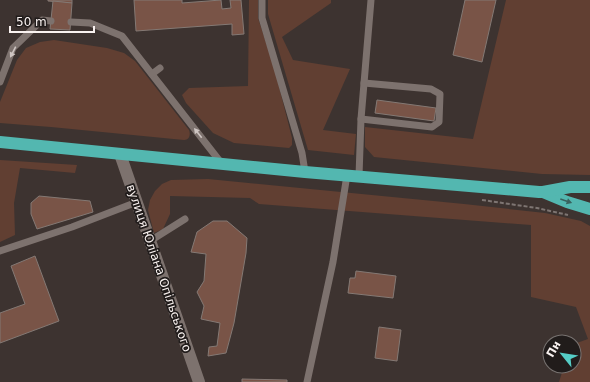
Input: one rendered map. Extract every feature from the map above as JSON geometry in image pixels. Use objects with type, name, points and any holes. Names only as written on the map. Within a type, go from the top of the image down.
[{"type":"highway","points":[[0,142],[305,172],[543,192],[570,187],[590,187]]},
{"type":"highway","points":[[543,192],[566,202],[590,209]]},
{"type":"street","name":"вулиця Юліана Опільського","points":[[120,154],[199,382]]},
{"type":"lane","points":[[262,0],[262,18],[302,154],[305,172]]},
{"type":"lane","points":[[307,382],[353,176],[361,120],[370,0]]},
{"type":"lane","points":[[0,82],[13,48],[42,20],[51,20]]},
{"type":"lane","points":[[70,22],[90,23],[122,36],[222,164]]},
{"type":"lane","points":[[152,74],[160,68]]},
{"type":"lane","points":[[361,120],[432,127],[439,122],[440,94],[431,89],[364,83]]},
{"type":"lane","points":[[0,251],[72,227],[137,202]]},
{"type":"lane","points":[[150,241],[185,219]]},
{"type":"shaded area","points":[[249,0],[258,0],[258,18],[274,67],[292,138],[292,145],[289,148],[234,143],[213,133],[186,103],[182,95],[189,88],[248,86]]},
{"type":"shaded area","points":[[268,0],[331,0],[331,3],[282,37],[293,60],[350,69],[323,130],[356,134],[354,155],[308,150],[268,14]]},
{"type":"shaded area","points":[[506,0],[590,0],[590,175],[542,174],[374,157],[365,147],[365,127],[473,139]]},
{"type":"shaded area","points":[[54,40],[107,48],[124,53],[135,61],[189,130],[189,137],[184,140],[0,123],[0,102],[17,60],[26,48],[40,42]]},
{"type":"shaded area","points":[[0,160],[77,165],[75,173],[20,168],[14,203],[15,235],[0,242]]},
{"type":"shaded area","points":[[208,179],[464,204],[545,213],[581,221],[590,226],[590,382],[559,382],[562,374],[582,374],[582,341],[588,339],[576,307],[531,297],[531,225],[259,204],[250,198],[170,196],[170,214],[163,229],[154,233],[148,210],[150,200],[155,191],[162,184],[171,180]]},
{"type":"building","points":[[72,0],[72,3],[48,1]]},
{"type":"building","points":[[134,0],[182,0],[182,3],[221,0],[222,9],[231,8],[230,0],[241,0],[244,34],[232,35],[232,24],[136,31]]},
{"type":"building","points":[[465,0],[496,0],[482,62],[453,55]]},
{"type":"building","points":[[53,1],[72,3],[70,30],[50,29]]},
{"type":"building","points":[[377,100],[436,108],[434,121],[375,113]]},
{"type":"building","points":[[39,196],[90,201],[93,212],[37,229],[31,214],[31,203]]},
{"type":"building","points":[[213,221],[227,221],[247,238],[246,253],[234,323],[226,353],[208,356],[209,347],[217,346],[220,323],[201,319],[204,306],[197,292],[204,281],[206,254],[191,252],[197,232]]},
{"type":"building","points":[[35,256],[59,321],[0,343],[0,313],[25,304],[11,266]]},
{"type":"building","points":[[356,271],[396,276],[393,298],[348,293],[350,278],[355,278]]},
{"type":"building","points":[[379,327],[401,330],[397,361],[375,358]]},
{"type":"building","points":[[242,379],[287,380],[287,382],[242,382]]}]
